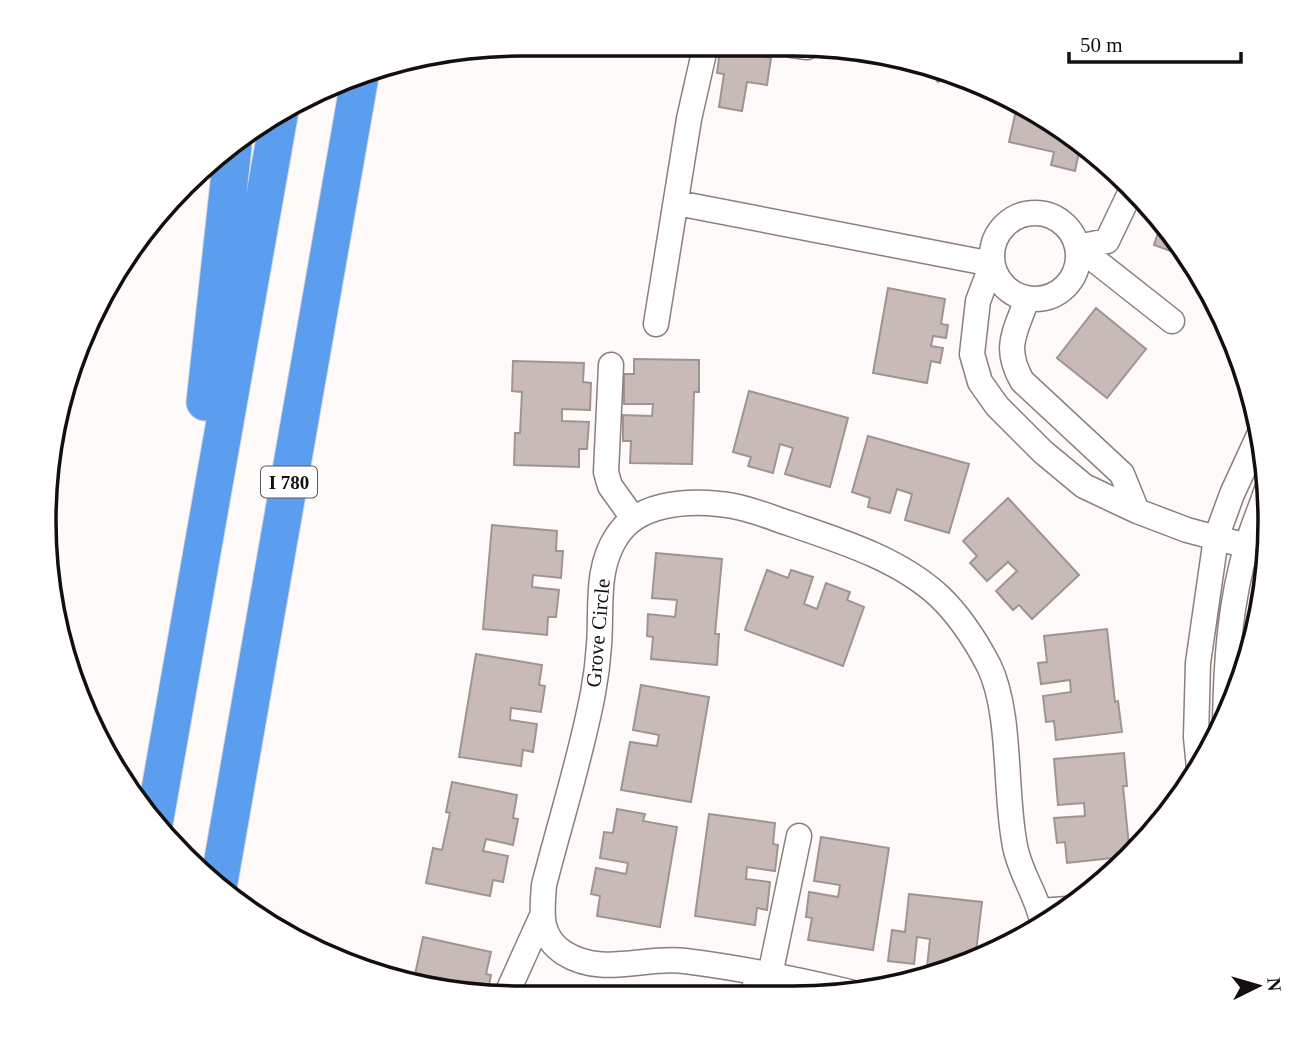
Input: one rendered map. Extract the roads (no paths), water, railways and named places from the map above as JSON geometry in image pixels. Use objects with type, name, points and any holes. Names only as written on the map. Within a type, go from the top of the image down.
[{"type":"highway","name":"I 780","points":[[220,876],[358,86]]},
{"type":"highway","points":[[157,810],[277,125]]},
{"type":"highway","points":[[177,697],[189,516],[222,262],[232,157]]},
{"type":"street","points":[[656,324],[689,119],[703,56]]},
{"type":"street","points":[[1078,247],[1107,241],[1128,198]]},
{"type":"street","points":[[677,203],[992,264]]},
{"type":"street","points":[[1035,212],[1050,214],[1063,222],[1073,233],[1078,247],[1079,262],[1066,287],[1055,295],[1041,299],[1027,299],[1004,287],[992,264],[992,249],[997,234],[1007,222],[1020,215],[1035,212]]},
{"type":"street","points":[[1078,247],[1172,321]]},
{"type":"street","points":[[992,264],[978,301],[972,354],[980,382],[998,406],[1043,452],[1084,486],[1137,511],[1247,546]]},
{"type":"street","points":[[1027,299],[1011,344],[1013,365],[1022,381],[1122,474],[1137,511]]},
{"type":"street","points":[[611,365],[606,472],[610,486],[633,518],[665,506],[688,502],[741,507],[861,550],[914,578],[939,596],[959,618],[990,668],[1000,705],[1014,844],[1023,875],[1040,915]]},
{"type":"street","points":[[1197,751],[1198,663],[1216,538],[1252,450]]},
{"type":"street","points":[[1226,690],[1234,599],[1258,515]]},
{"type":"street","name":"Grove Circle","points":[[510,986],[541,918],[544,885],[593,693],[599,645],[601,579],[607,554],[617,534],[633,518]]},
{"type":"street","points":[[760,981],[799,836]]},
{"type":"street","points":[[541,918],[551,941],[563,952],[595,965],[683,961],[760,981],[799,986]]}]
